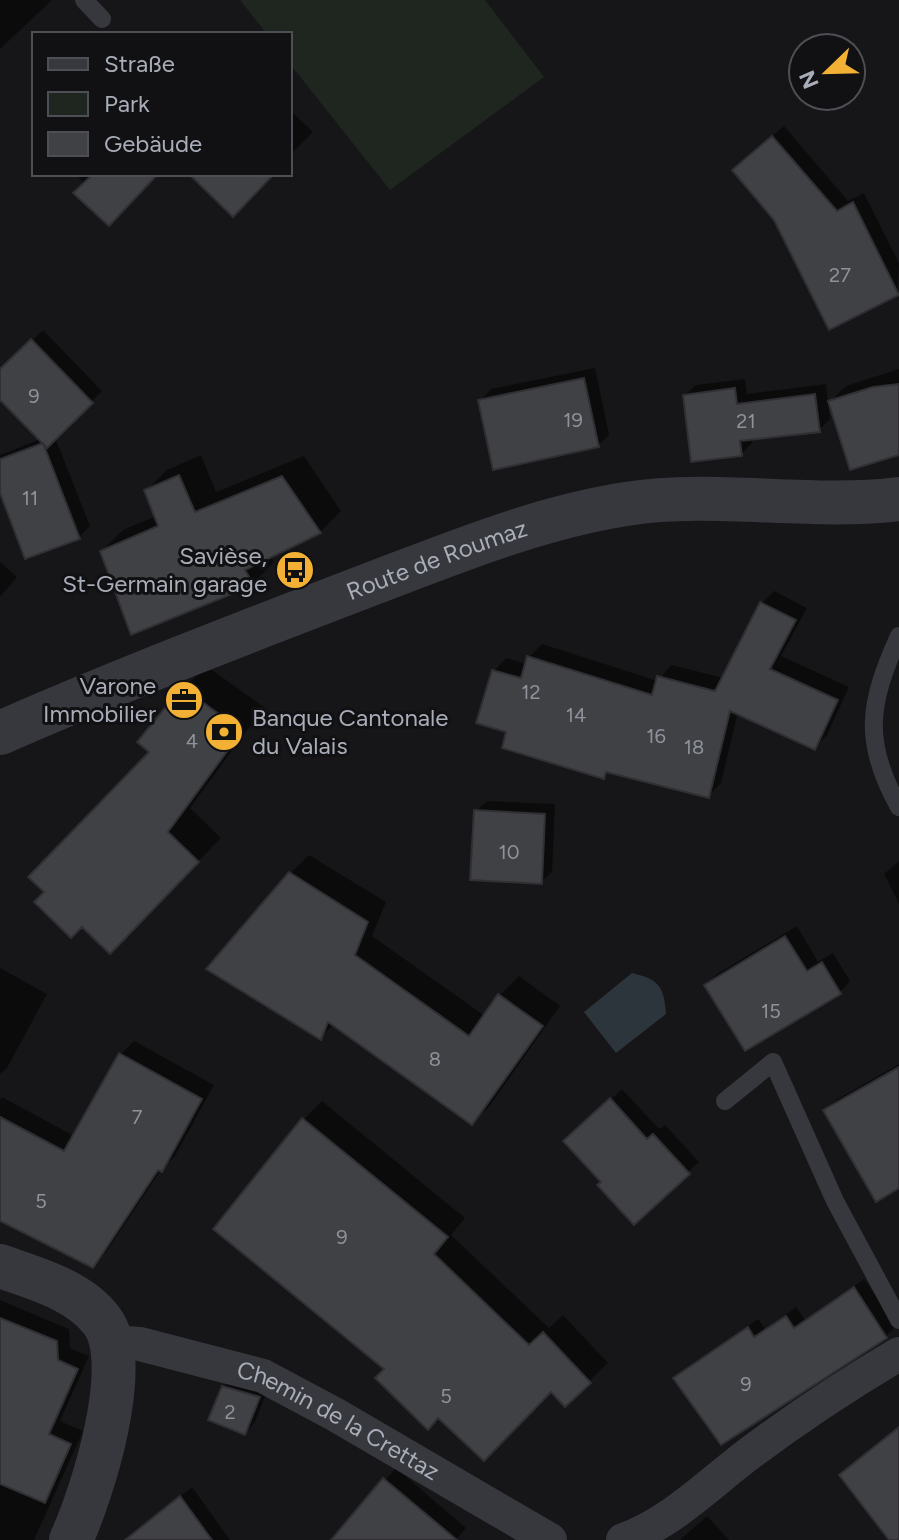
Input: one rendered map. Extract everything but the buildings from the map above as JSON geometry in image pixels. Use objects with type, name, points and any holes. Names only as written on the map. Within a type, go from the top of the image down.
[{"type":"street","name":"Route de Roumaz","points":[[0,733],[112,684],[281,618],[486,541],[554,519],[629,503],[658,501],[833,504],[899,499]]},
{"type":"street","points":[[0,1266],[41,1281],[76,1299],[98,1316],[112,1342],[110,1400],[103,1447],[94,1482],[71,1540]]},
{"type":"street","name":"Chemin de la Crettaz","points":[[112,1342],[140,1344],[263,1376],[550,1540]]},
{"type":"street","points":[[623,1540],[647,1530],[752,1451],[854,1380],[899,1354]]},
{"type":"lane","points":[[84,0],[102,19]]},
{"type":"lane","points":[[899,636],[873,711],[873,738],[879,764],[899,807]]},
{"type":"lane","points":[[725,1101],[773,1062],[835,1201],[899,1320]]},
{"type":"green space","points":[[240,0],[485,0],[544,77],[390,190],[292,67],[292,32],[265,32]]},
{"type":"shaded area","points":[[632,973],[654,981],[664,997],[666,1014],[616,1053],[584,1012]]},
{"type":"place","name":"Savièse, St-Germain garage","points":[[295,570]]},
{"type":"place","name":"Varone Immobilier","points":[[184,700]]},
{"type":"place","name":"Banque Cantonale du Valais","points":[[224,732]]}]
